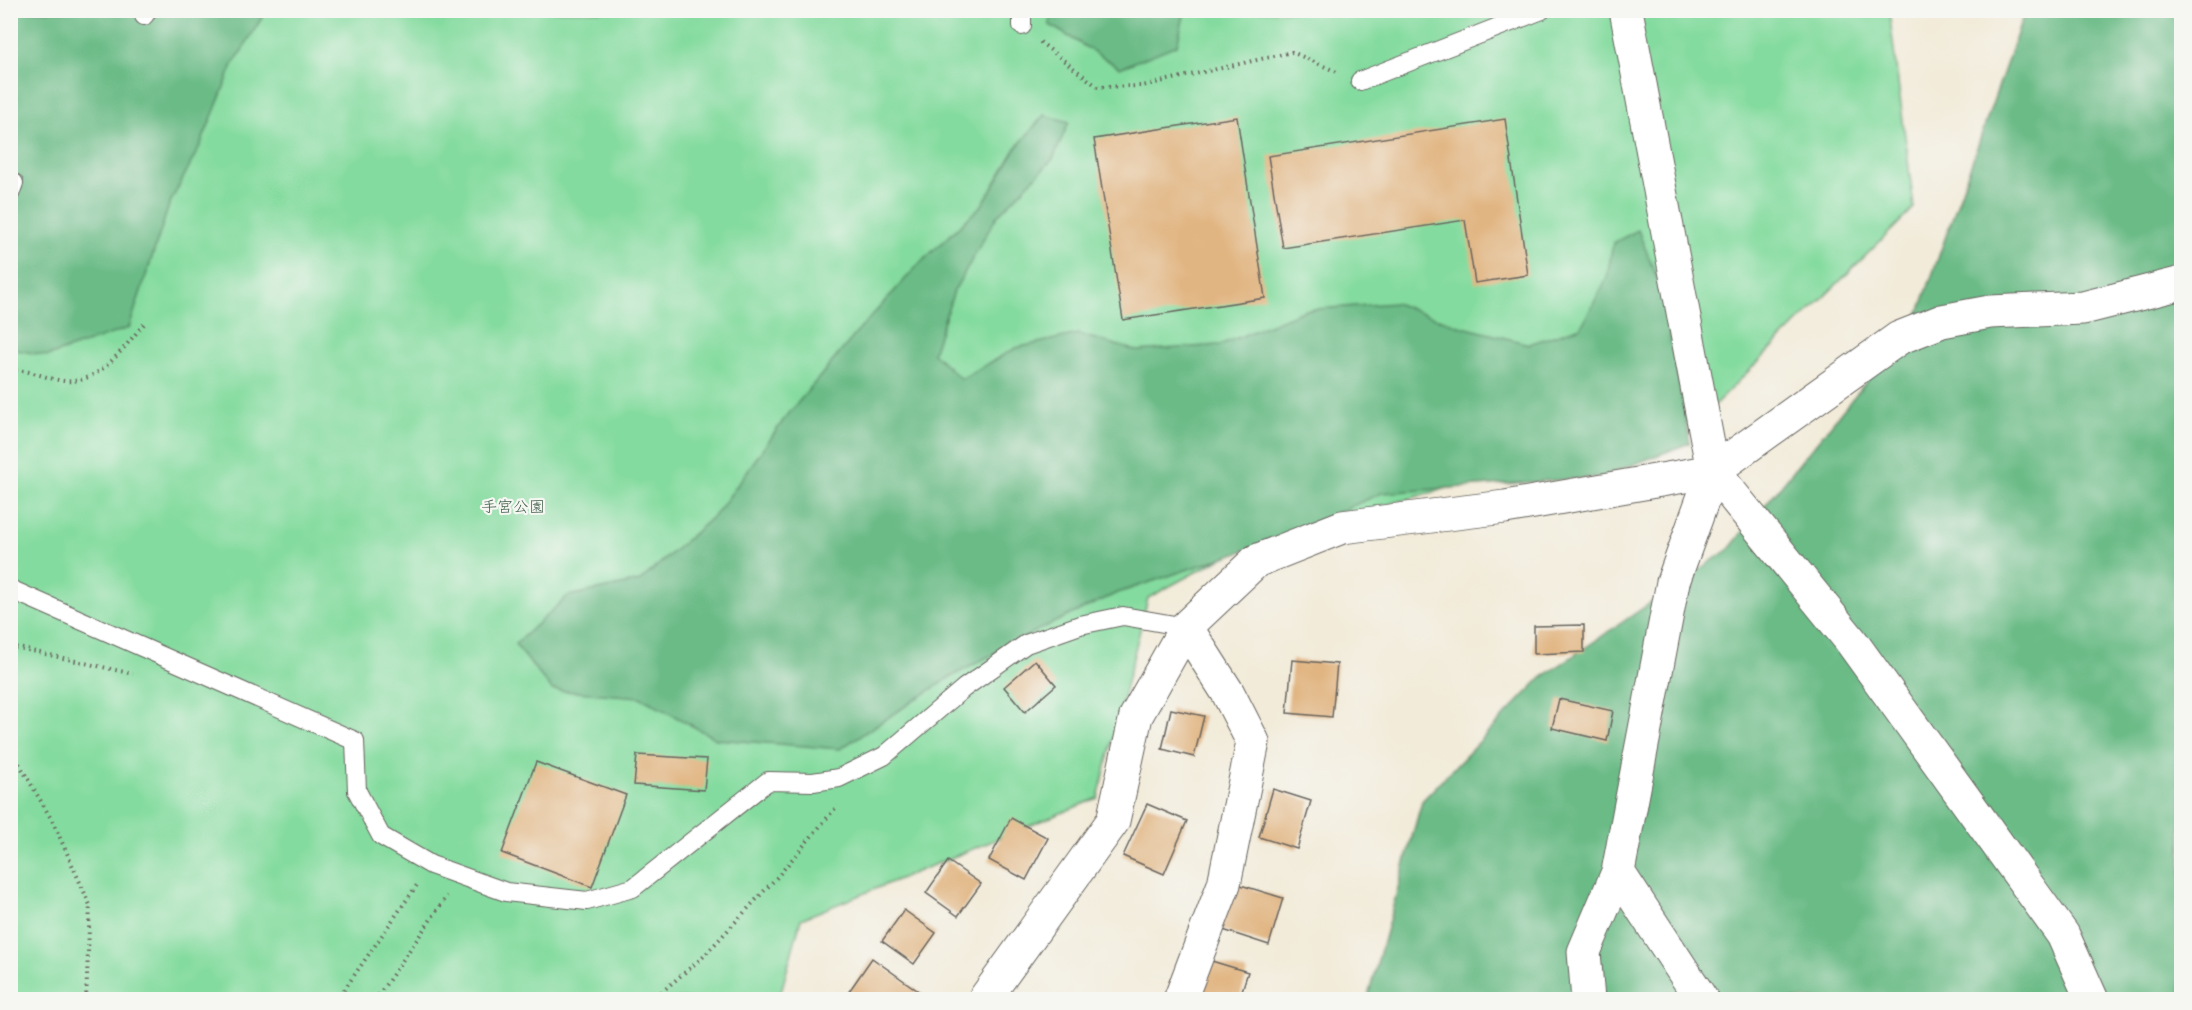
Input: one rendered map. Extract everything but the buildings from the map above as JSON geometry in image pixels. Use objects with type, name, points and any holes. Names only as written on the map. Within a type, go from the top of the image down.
[{"type":"street","points":[[1626,10],[1713,471],[1851,641],[2063,935],[2092,999]]},
{"type":"street","points":[[984,999],[1113,821],[1136,716],[1186,627],[1256,561],[1342,527],[1506,507],[1713,471],[1899,338],[1942,321],[1980,314],[2083,308],[2181,283]]},
{"type":"street","points":[[1588,999],[1584,952],[1618,872],[1673,582],[1713,471]]},
{"type":"street","points":[[1180,999],[1224,884],[1253,742],[1228,693],[1186,627]]},
{"type":"street","points":[[1618,872],[1702,999]]},
{"type":"lane","points":[[1360,81],[1542,10]]},
{"type":"lane","points":[[10,589],[355,741],[357,791],[381,836],[431,865],[506,892],[587,901],[633,888],[768,781],[813,782],[839,778],[884,756],[964,688],[1026,644],[1080,625],[1123,616],[1186,627]]},
{"type":"path","points":[[1022,18],[1062,62],[1098,87],[1142,86],[1292,52],[1360,81]]},
{"type":"path","points":[[10,370],[23,369],[67,381],[98,374],[145,323]]},
{"type":"path","points":[[10,646],[134,674]]},
{"type":"path","points":[[10,747],[53,822],[90,905],[86,999]]},
{"type":"path","points":[[652,999],[703,957],[778,876],[839,804]]},
{"type":"path","points":[[337,999],[431,865]]},
{"type":"path","points":[[375,999],[461,876]]},
{"type":"green space","points":[[1049,10],[1185,11],[1177,45],[1120,68],[1050,25]]},
{"type":"green space","name":"手宮公園","points":[[10,11],[1889,11],[1914,208],[1700,419],[1251,542],[1148,598],[1098,798],[801,919],[779,999],[11,999]]},
{"type":"green space","points":[[10,11],[266,11],[233,65],[201,144],[169,205],[129,328],[48,356],[11,349]]},
{"type":"green space","points":[[2025,11],[2181,11],[2181,999],[1367,1000],[1422,801],[1541,678],[1729,549],[1916,321]]},
{"type":"green space","points":[[1044,115],[1069,122],[1053,159],[997,216],[954,291],[933,353],[961,379],[1016,348],[1078,334],[1137,351],[1220,345],[1305,310],[1395,303],[1459,326],[1529,344],[1581,327],[1607,278],[1613,243],[1638,230],[1660,286],[1690,443],[1601,477],[1382,493],[1269,542],[1115,594],[1036,631],[947,679],[840,749],[716,739],[640,697],[552,690],[515,644],[568,596],[640,581],[718,512],[785,418],[859,330],[918,265],[982,205],[1016,148]]}]
